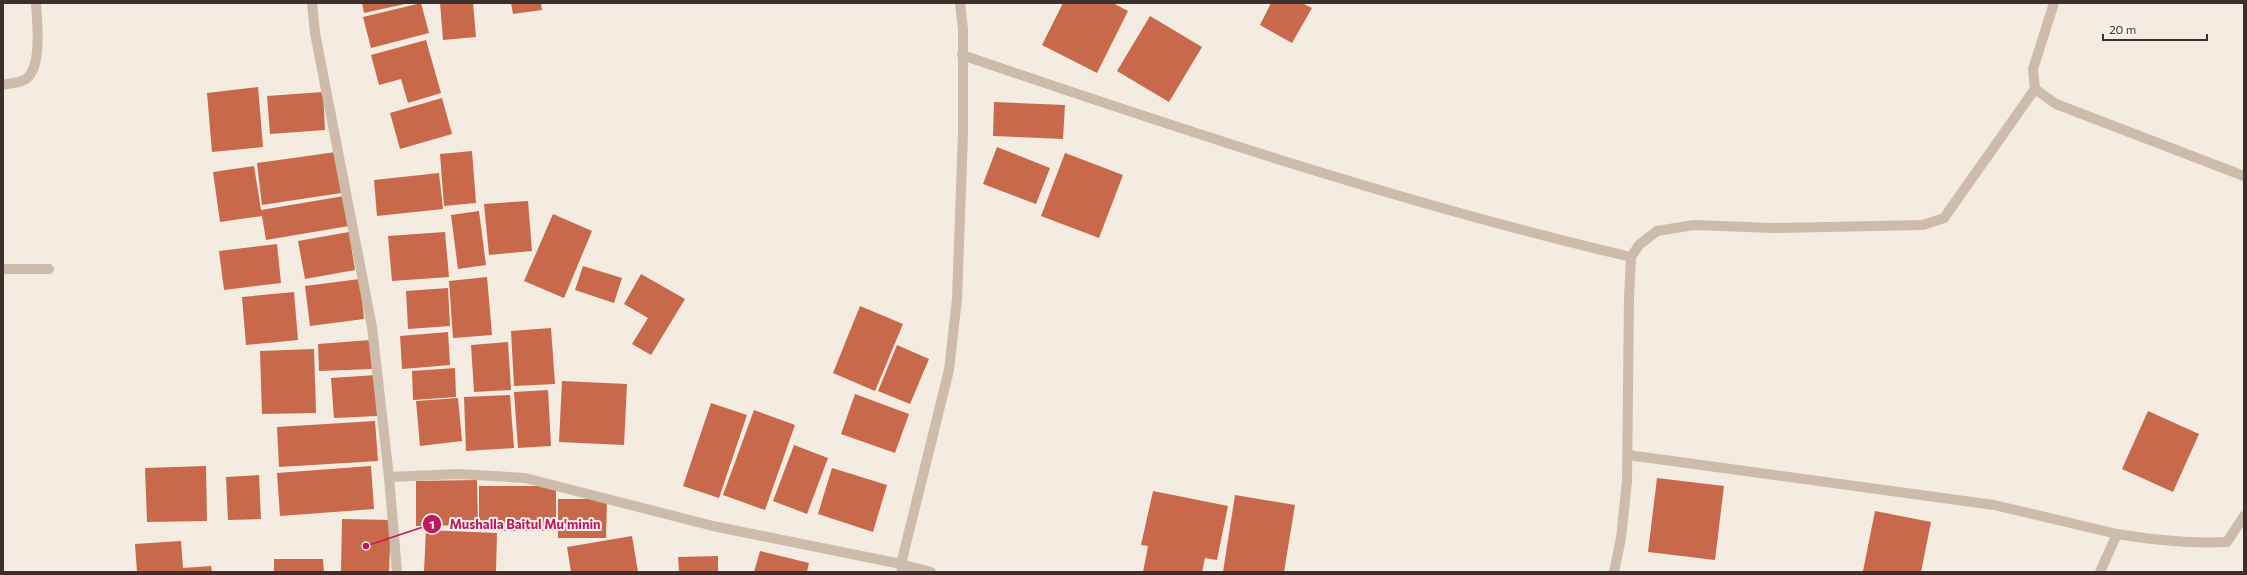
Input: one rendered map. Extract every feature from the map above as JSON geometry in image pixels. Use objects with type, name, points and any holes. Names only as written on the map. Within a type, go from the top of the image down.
[{"type":"street","points":[[3,85],[26,80],[34,70],[37,51],[36,3]]},
{"type":"street","points":[[312,3],[315,33],[372,327],[389,477],[397,572]]},
{"type":"street","points":[[902,568],[950,362],[957,299],[963,134],[963,29],[960,3]]},
{"type":"street","points":[[1614,572],[1621,538],[1627,481],[1629,298],[1631,258],[1639,245],[1657,232],[1694,225],[1772,228],[1923,225],[1944,218],[2035,89],[2033,69],[2054,3]]},
{"type":"street","points":[[962,55],[1356,184],[1631,258]]},
{"type":"street","points":[[2035,89],[2056,104],[2244,176]]},
{"type":"street","points":[[3,269],[49,269]]},
{"type":"street","points":[[1628,455],[1994,505],[2117,534],[2154,540],[2209,543],[2227,542],[2240,525],[2244,516]]},
{"type":"street","points":[[389,477],[458,474],[525,478],[713,526],[902,568],[931,572]]},
{"type":"street","points":[[2100,572],[2117,534]]},
{"type":"building","points":[[362,3],[405,3],[405,4],[364,13]]},
{"type":"building","points":[[421,3],[429,33],[371,48],[363,17]]},
{"type":"building","points":[[440,3],[473,3],[476,37],[443,40]]},
{"type":"building","points":[[511,3],[541,3],[542,10],[513,14]]},
{"type":"building","points":[[1063,3],[1113,3],[1128,11],[1097,73],[1042,45]]},
{"type":"building","points":[[1271,3],[1302,3],[1312,8],[1292,43],[1260,25]]},
{"type":"building","points":[[1150,16],[1202,47],[1169,102],[1117,71]]},
{"type":"building","points":[[426,40],[441,93],[408,103],[401,79],[379,85],[371,55]]},
{"type":"building","points":[[258,87],[263,147],[212,152],[207,93]]},
{"type":"building","points":[[323,92],[325,130],[270,134],[267,96]]},
{"type":"building","points":[[442,98],[452,134],[400,149],[390,113]]},
{"type":"building","points":[[994,102],[1065,105],[1063,139],[993,136]]},
{"type":"building","points":[[997,147],[1050,168],[1036,204],[983,184]]},
{"type":"building","points":[[472,151],[476,203],[444,206],[440,154]]},
{"type":"building","points":[[336,152],[341,193],[262,205],[257,163]]},
{"type":"building","points":[[1065,153],[1123,175],[1099,238],[1041,216]]},
{"type":"building","points":[[254,166],[261,210],[344,196],[349,226],[266,240],[262,216],[220,222],[213,172]]},
{"type":"building","points":[[439,173],[443,209],[377,216],[374,180]]},
{"type":"building","points":[[528,201],[532,251],[489,255],[484,204]]},
{"type":"building","points":[[479,211],[486,265],[458,269],[451,215]]},
{"type":"building","points":[[553,214],[592,231],[564,298],[524,281]]},
{"type":"building","points":[[349,232],[355,270],[305,279],[298,241]]},
{"type":"building","points":[[445,232],[449,277],[392,281],[388,236]]},
{"type":"building","points":[[277,244],[281,283],[224,290],[219,251]]},
{"type":"building","points":[[583,266],[622,278],[614,303],[575,290]]},
{"type":"building","points":[[641,274],[685,299],[651,355],[632,344],[648,318],[624,304]]},
{"type":"building","points":[[487,277],[492,335],[453,338],[449,281]]},
{"type":"building","points":[[360,279],[364,319],[310,326],[305,286]]},
{"type":"building","points":[[448,288],[450,326],[408,329],[406,291]]},
{"type":"building","points":[[294,292],[298,340],[246,345],[242,297]]},
{"type":"building","points":[[860,306],[903,324],[875,391],[833,373]]},
{"type":"building","points":[[551,328],[555,384],[514,386],[511,331]]},
{"type":"building","points":[[448,332],[450,365],[402,369],[400,336]]},
{"type":"building","points":[[371,340],[372,369],[319,371],[318,344]]},
{"type":"building","points":[[508,342],[511,390],[474,392],[471,345]]},
{"type":"building","points":[[897,345],[929,359],[910,404],[878,391]]},
{"type":"building","points":[[314,349],[316,413],[262,414],[260,351]]},
{"type":"building","points":[[455,368],[456,397],[413,400],[412,371]]},
{"type":"building","points":[[376,375],[377,416],[334,418],[331,378]]},
{"type":"building","points":[[562,381],[627,384],[624,445],[559,442]]},
{"type":"building","points":[[548,390],[551,446],[518,448],[514,392]]},
{"type":"building","points":[[855,394],[909,414],[895,453],[841,434]]},
{"type":"building","points":[[510,395],[514,448],[466,451],[464,397]]},
{"type":"building","points":[[458,398],[462,441],[420,446],[416,401]]},
{"type":"building","points":[[711,403],[747,415],[719,498],[683,486]]},
{"type":"building","points":[[754,410],[795,425],[765,510],[723,495]]},
{"type":"building","points":[[2148,411],[2199,434],[2173,492],[2122,469]]},
{"type":"building","points":[[375,421],[378,461],[279,467],[277,427]]},
{"type":"building","points":[[794,445],[828,458],[807,514],[773,501]]},
{"type":"building","points":[[206,466],[207,521],[147,522],[145,468]]},
{"type":"building","points":[[371,466],[374,509],[280,516],[277,473]]},
{"type":"building","points":[[832,468],[887,485],[873,532],[818,514]]},
{"type":"building","points":[[259,475],[261,519],[228,520],[226,477]]},
{"type":"building","points":[[1657,478],[1724,486],[1715,560],[1648,552]]},
{"type":"building","points":[[477,480],[478,525],[416,526],[416,481]]},
{"type":"building","points":[[479,486],[556,486],[556,531],[479,531]]},
{"type":"building","points":[[1153,491],[1228,506],[1217,560],[1205,558],[1202,572],[1143,572],[1148,546],[1141,545]]},
{"type":"building","points":[[1235,495],[1295,505],[1284,572],[1223,572]]},
{"type":"building","points":[[558,499],[607,499],[606,538],[558,538]]},
{"type":"building","points":[[1875,511],[1931,522],[1921,572],[1863,571]]},
{"type":"building","points":[[342,519],[391,520],[389,572],[341,572]]},
{"type":"building","points":[[426,530],[497,533],[496,572],[424,572]]},
{"type":"building","points":[[632,536],[638,572],[571,572],[567,547]]},
{"type":"building","points":[[181,541],[183,568],[211,566],[212,572],[137,572],[135,544]]},
{"type":"building","points":[[760,551],[809,563],[807,572],[754,572]]},
{"type":"building","points":[[718,556],[718,572],[679,572],[678,557]]},
{"type":"building","points":[[274,559],[323,559],[324,572],[274,572]]},
{"type":"place","name":"Mushalla Baitul Mu'minin","points":[[366,546]]}]
